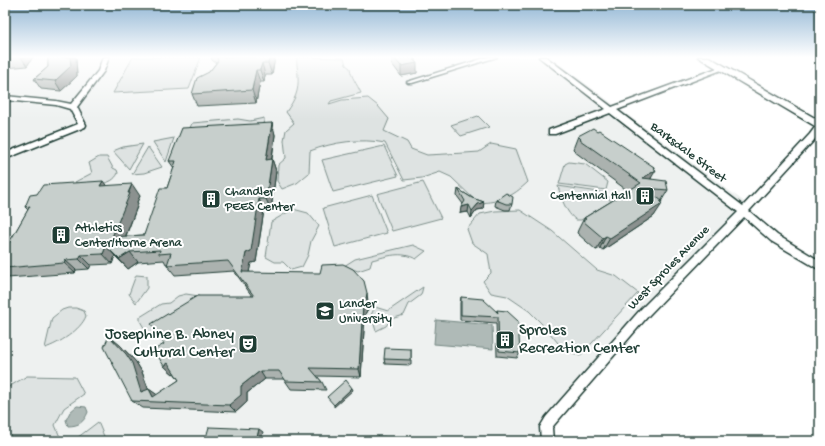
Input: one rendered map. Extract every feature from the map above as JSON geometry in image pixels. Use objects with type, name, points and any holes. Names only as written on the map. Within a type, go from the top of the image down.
[{"type":"main road","points":[[739,78],[820,126]]},
{"type":"street","points":[[73,107],[96,78]]},
{"type":"street","points":[[410,82],[424,78]]},
{"type":"street","name":"Barksdale Street","points":[[569,78],[730,200],[781,243],[820,266]]},
{"type":"street","points":[[552,132],[696,78]]},
{"type":"street","points":[[5,98],[56,103],[73,107]]},
{"type":"street","points":[[5,156],[82,125],[73,107]]},
{"type":"street","points":[[820,120],[820,126]]},
{"type":"street","name":"West Sproles Avenue","points":[[546,438],[546,427],[550,421],[645,312],[743,212],[813,136],[820,126]]},
{"type":"shaded area","name":"Lander University","points":[[5,78],[578,78],[746,203],[545,419],[545,441],[5,441]]},
{"type":"shaded area","points":[[121,78],[193,78],[189,89],[113,93]]},
{"type":"shaded area","points":[[298,78],[353,78],[361,93],[331,101],[329,104],[342,100],[368,98],[378,106],[389,119],[384,131],[407,142],[411,149],[427,155],[479,152],[491,144],[516,149],[528,182],[506,198],[478,203],[451,177],[440,172],[422,178],[404,180],[385,143],[357,141],[328,145],[310,151],[309,173],[297,183],[282,189],[277,181],[278,165],[286,158],[284,140],[286,130],[294,123],[286,112],[294,99]]},
{"type":"shaded area","points":[[478,116],[489,127],[461,136],[451,125]]},
{"type":"shaded area","points":[[264,118],[264,122],[255,130],[188,133],[192,123],[238,119],[250,121]]},
{"type":"shaded area","points":[[174,138],[166,162],[153,142]]},
{"type":"shaded area","points":[[143,144],[129,169],[113,151],[123,147]]},
{"type":"shaded area","points":[[384,146],[398,176],[333,192],[322,160]]},
{"type":"shaded area","points":[[148,147],[162,167],[144,173],[132,174]]},
{"type":"shaded area","points":[[99,157],[107,157],[113,168],[117,170],[118,173],[115,177],[111,181],[101,184],[79,185],[75,182],[92,173],[89,163]]},
{"type":"shaded area","points":[[569,162],[585,164],[608,182],[606,190],[559,184],[565,164]]},
{"type":"shaded area","points":[[423,182],[441,218],[392,231],[377,194]]},
{"type":"shaded area","points":[[558,186],[606,193],[611,202],[581,220],[576,220],[569,213],[562,200]]},
{"type":"shaded area","points":[[372,195],[387,233],[335,247],[323,208]]},
{"type":"shaded area","points":[[293,209],[308,213],[319,226],[311,241],[308,255],[302,267],[291,270],[283,262],[275,262],[266,257],[271,222]]},
{"type":"shaded area","points":[[520,210],[552,231],[597,270],[616,276],[638,293],[580,356],[562,348],[545,327],[529,311],[507,296],[491,293],[483,281],[491,273],[488,254],[472,243],[467,229],[480,214],[495,211]]},
{"type":"shaded area","points":[[413,245],[426,251],[416,259],[405,255],[400,255],[372,260],[370,267],[358,271],[344,266],[355,259]]},
{"type":"shaded area","points":[[136,275],[147,276],[147,288],[136,303],[129,294]]},
{"type":"shaded area","points":[[423,287],[421,295],[409,304],[404,315],[391,319],[386,326],[376,331],[371,315],[375,307],[388,311]]},
{"type":"shaded area","points":[[186,294],[199,296],[192,311],[150,338],[140,321],[140,317],[161,304],[169,303],[178,296]]},
{"type":"shaded area","points":[[76,308],[84,311],[86,316],[79,326],[68,336],[45,348],[52,318],[62,310]]},
{"type":"shaded area","points":[[436,320],[492,325],[493,349],[434,344]]},
{"type":"shaded area","points":[[27,376],[75,377],[84,394],[64,408],[55,425],[60,437],[77,438],[98,422],[106,441],[5,441],[5,389]]},
{"type":"shaded area","points":[[77,406],[86,407],[88,412],[83,421],[75,425],[68,426],[66,420],[70,412]]},
{"type":"building","points":[[35,78],[58,78],[55,81],[34,79]]},
{"type":"building","points":[[197,78],[254,78],[252,90],[192,94]]},
{"type":"building","points":[[272,123],[266,160],[272,159],[266,199],[259,199],[251,251],[246,253],[242,272],[320,273],[322,265],[343,264],[353,269],[364,281],[367,293],[363,305],[359,369],[310,368],[322,382],[286,381],[279,371],[260,371],[241,386],[241,395],[229,405],[132,401],[104,347],[109,336],[126,354],[132,363],[141,392],[149,389],[153,397],[179,380],[168,363],[164,366],[154,350],[164,344],[151,324],[197,296],[254,296],[228,261],[167,265],[171,253],[159,254],[160,250],[130,252],[119,259],[106,246],[103,254],[81,255],[79,259],[65,260],[64,263],[5,268],[5,243],[9,243],[30,206],[25,207],[30,195],[37,194],[43,185],[103,181],[100,186],[132,184],[128,193],[130,193],[112,237],[144,235],[160,188],[167,188],[176,161],[169,161],[182,128]]},
{"type":"building","points":[[593,128],[597,131],[599,130],[654,167],[653,168],[656,170],[643,178],[666,181],[668,190],[644,188],[662,201],[660,202],[662,204],[610,238],[606,236],[603,238],[583,221],[586,219],[584,218],[641,183],[580,140],[581,139],[578,136]]},
{"type":"building","points":[[458,189],[472,198],[484,202],[478,204],[472,211],[469,205],[461,207],[465,201]]},
{"type":"building","points":[[506,193],[513,197],[512,204],[506,204],[496,200]]},
{"type":"building","points":[[461,297],[483,299],[498,313],[497,310],[507,311],[518,321],[520,353],[499,351],[498,317],[461,315]]},
{"type":"building","points":[[385,348],[411,349],[411,360],[384,359]]},
{"type":"building","points":[[346,380],[352,388],[334,405],[327,397]]},
{"type":"building","points":[[209,427],[259,429],[256,441],[205,441]]},
{"type":"building","points":[[369,437],[385,437],[388,441],[364,441]]},
{"type":"place","name":"Centennial Hall","points":[[645,196]]},
{"type":"place","name":"Chandler PEES Center","points":[[211,199]]},
{"type":"place","name":"Athletics Center/Horne Arena","points":[[61,235]]},
{"type":"place","name":"Lander University","points":[[325,311]]},
{"type":"place","name":"Sproles Recreation Center","points":[[505,340]]},
{"type":"place","name":"Josephine B. Abney Cultural Center","points":[[248,344]]}]
